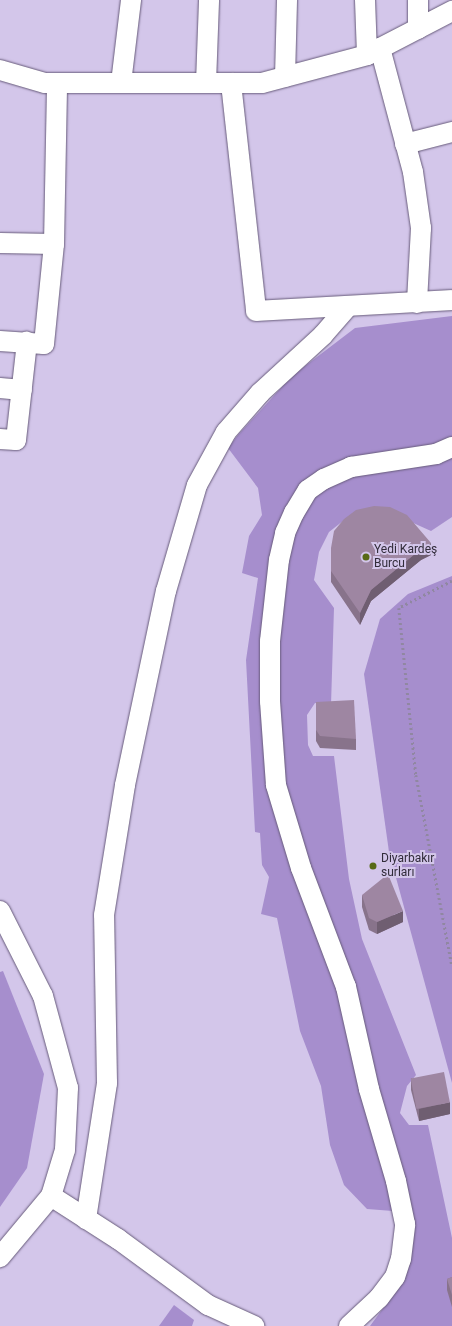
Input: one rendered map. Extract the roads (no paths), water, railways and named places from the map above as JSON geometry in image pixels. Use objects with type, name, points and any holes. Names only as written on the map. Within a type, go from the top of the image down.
[{"type":"street","points":[[121,83],[132,0]]},
{"type":"street","points":[[206,83],[209,0]]},
{"type":"street","points":[[285,77],[287,0]]},
{"type":"street","points":[[366,0],[374,52],[413,172],[421,228],[417,303]]},
{"type":"street","points":[[418,0],[418,29]]},
{"type":"street","points":[[0,70],[45,83],[262,83],[374,52],[452,12]]},
{"type":"street","points":[[0,341],[44,344],[54,244],[58,83]]},
{"type":"street","points":[[231,84],[256,312],[452,300]]},
{"type":"street","points":[[405,144],[452,132]]},
{"type":"street","points":[[0,243],[54,244]]},
{"type":"street","points":[[86,1219],[107,1083],[104,915],[125,785],[168,585],[197,485],[226,432],[260,393],[323,335],[347,307]]},
{"type":"street","points":[[0,439],[16,440],[27,342]]},
{"type":"street","points":[[0,388],[22,390]]},
{"type":"street","points":[[349,1326],[379,1298],[395,1277],[401,1259],[406,1224],[396,1181],[369,1089],[346,987],[301,868],[276,785],[270,701],[270,641],[279,560],[285,533],[294,513],[308,490],[324,479],[352,466],[436,454],[452,447]]},
{"type":"street","points":[[0,910],[43,996],[68,1088],[65,1150],[51,1196],[0,1257]]},
{"type":"street","points":[[51,1196],[118,1239],[208,1305],[254,1326]]},
{"type":"place","name":"Yedi Kardeş Burcu","points":[[366,557]]},
{"type":"place","name":"Diyarbakır surları","points":[[373,866]]}]
